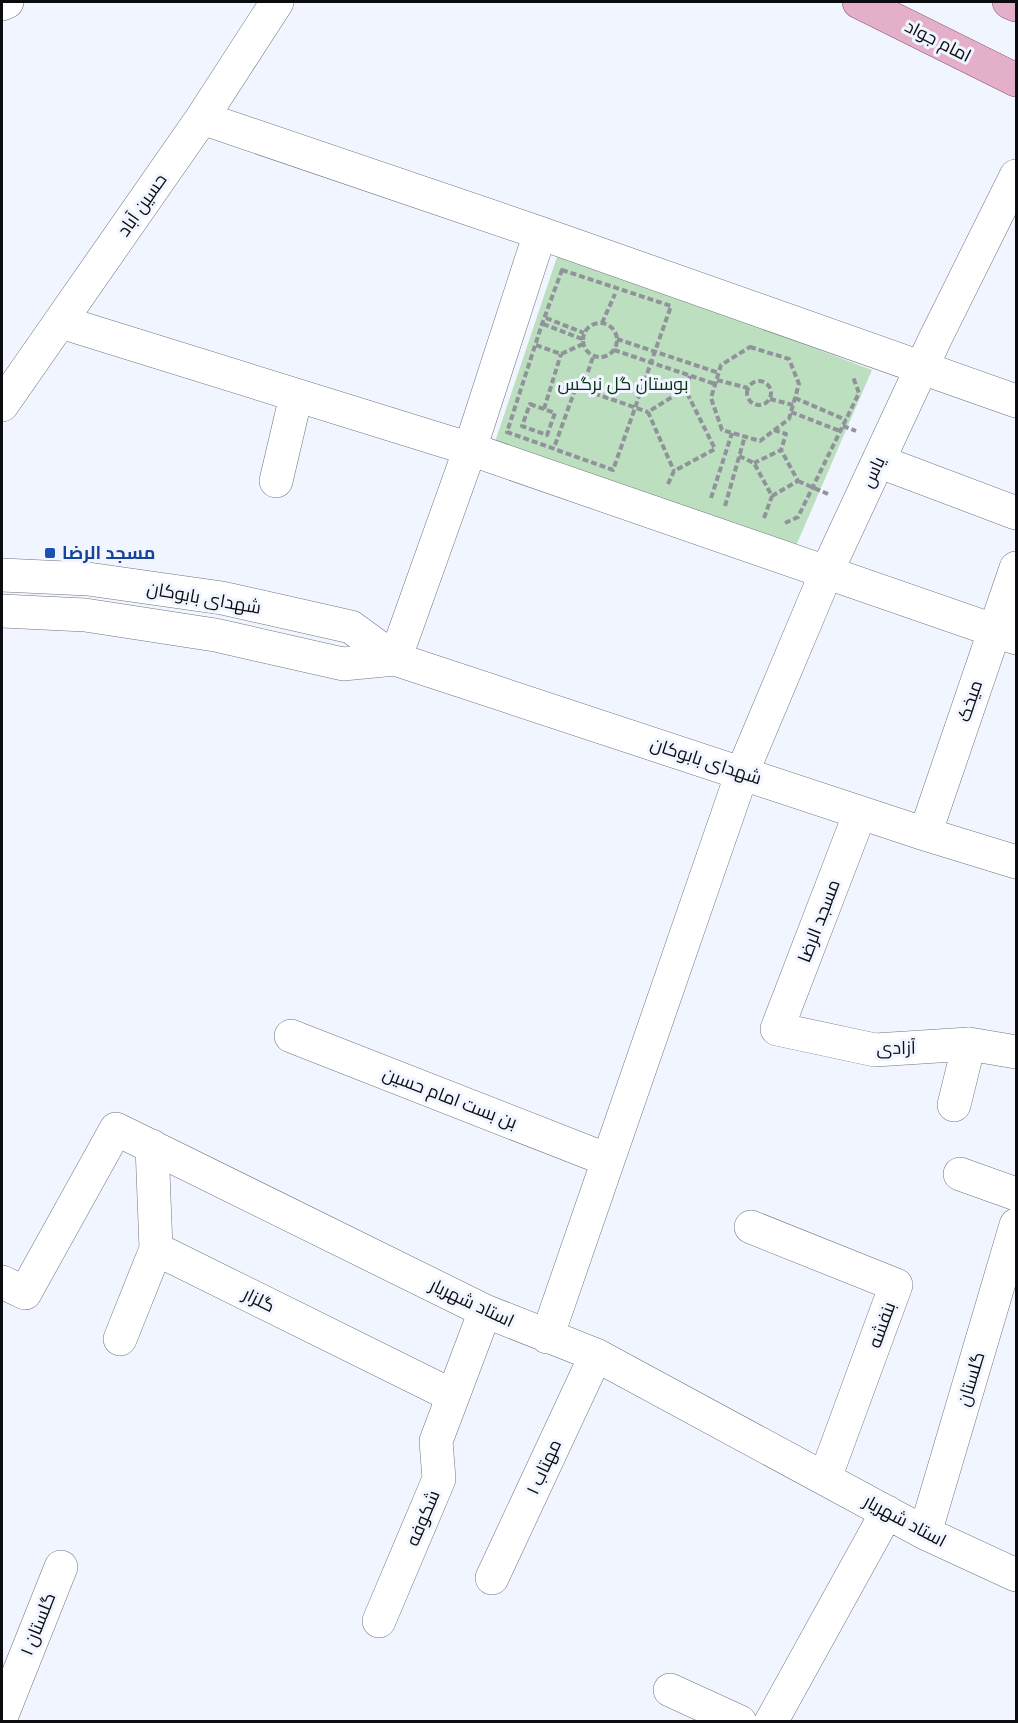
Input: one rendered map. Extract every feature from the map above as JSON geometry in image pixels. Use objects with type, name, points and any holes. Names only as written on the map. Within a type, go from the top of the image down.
[{"type":"main road","name":"امام جواد","points":[[859,2],[1017,80]]},
{"type":"main road","points":[[1009,2],[1017,5]]},
{"type":"street","points":[[2,4],[7,2]]},
{"type":"street","name":"حسین آباد","points":[[2,405],[202,118],[275,2]]},
{"type":"street","points":[[202,118],[540,233],[1017,401]]},
{"type":"street","name":"یاس","points":[[547,1337],[742,773],[827,572],[878,461],[1017,176]]},
{"type":"street","points":[[395,659],[470,449],[540,233]]},
{"type":"street","points":[[61,322],[470,449],[1005,634]]},
{"type":"street","points":[[276,481],[296,396]]},
{"type":"street","points":[[878,461],[1017,513]]},
{"type":"street","name":"میخک","points":[[925,834],[1005,634],[1017,568]]},
{"type":"street","name":"شهدای بابوکان","points":[[2,576],[88,579],[222,598],[351,627],[395,659],[860,813],[1017,862]]},
{"type":"street","name":"شهدای بابوکان","points":[[2,611],[97,617],[215,635],[344,664],[395,659]]},
{"type":"street","name":"مسجد الرضا","points":[[777,1029],[860,813]]},
{"type":"street","name":"آزادی","points":[[777,1029],[875,1050],[969,1044],[1017,1052]]},
{"type":"street","name":"بن بست امام حسین","points":[[291,1036],[608,1160]]},
{"type":"street","points":[[954,1105],[969,1044]]},
{"type":"street","name":"استاد شهریار","points":[[2,1282],[25,1293],[116,1129],[485,1311],[596,1356],[925,1533],[1017,1575]]},
{"type":"street","points":[[120,1339],[156,1249],[152,1146]]},
{"type":"street","points":[[960,1174],[1017,1194]]},
{"type":"street","name":"گلستان","points":[[925,1533],[1017,1225]]},
{"type":"street","name":"بنفشه","points":[[751,1227],[896,1285],[825,1478]]},
{"type":"street","name":"گلزار","points":[[156,1249],[453,1396]]},
{"type":"street","name":"شکوفه","points":[[379,1621],[439,1479],[436,1441],[485,1311]]},
{"type":"street","name":"مهتاب ۱","points":[[492,1578],[596,1356]]},
{"type":"street","points":[[771,1722],[887,1512]]},
{"type":"street","name":"گلستان ۱","points":[[2,1715],[61,1567]]},
{"type":"street","points":[[670,1690],[740,1722]]},
{"type":"path","points":[[613,470],[671,306],[562,270],[507,432],[624,474]]},
{"type":"path","points":[[602,323],[617,288]]},
{"type":"path","points":[[544,318],[584,333]]},
{"type":"path","points":[[602,323],[612,328],[617,339],[614,350],[605,357],[593,357],[583,342],[584,333],[591,326],[602,323]]},
{"type":"path","points":[[542,324],[583,342]]},
{"type":"path","points":[[617,339],[656,350],[719,373]]},
{"type":"path","points":[[544,409],[561,354],[583,342]]},
{"type":"path","points":[[535,345],[561,354]]},
{"type":"path","points":[[750,347],[789,359],[799,384],[789,418],[760,441],[722,430],[711,398],[716,382],[721,365],[750,347]]},
{"type":"path","points":[[614,350],[690,376],[748,388]]},
{"type":"path","points":[[582,389],[593,357]]},
{"type":"path","points":[[781,525],[798,517],[859,393],[850,370]]},
{"type":"path","points":[[554,449],[576,387],[648,412],[685,389],[690,376]]},
{"type":"path","points":[[756,381],[764,382],[770,387],[770,399],[764,404],[752,403],[747,396],[749,385],[756,381]]},
{"type":"path","points":[[685,389],[715,449],[725,453]]},
{"type":"path","points":[[795,398],[846,420]]},
{"type":"path","points":[[770,399],[793,405]]},
{"type":"path","points":[[530,404],[544,409],[555,413],[547,435],[522,426],[530,404]]},
{"type":"path","points":[[514,410],[526,414]]},
{"type":"path","points":[[648,412],[674,471]]},
{"type":"path","points":[[791,412],[840,431]]},
{"type":"path","points":[[550,426],[560,430]]},
{"type":"path","points":[[774,430],[786,434],[781,450],[798,481],[813,487]]},
{"type":"path","points":[[732,433],[710,502],[735,510]]},
{"type":"path","points":[[725,507],[745,436]]},
{"type":"path","points":[[667,488],[674,471],[715,449]]},
{"type":"path","points":[[754,463],[781,450]]},
{"type":"path","points":[[739,456],[754,463],[772,496]]},
{"type":"path","points":[[764,519],[772,496],[798,481]]},
{"type":"path","points":[[754,516],[772,522]]},
{"type":"green space","name":"بوستان گل نرگس","points":[[559,251],[872,370],[792,555],[494,445]]},
{"type":"place","name":"مسجد الرضا","points":[[50,553]]}]
